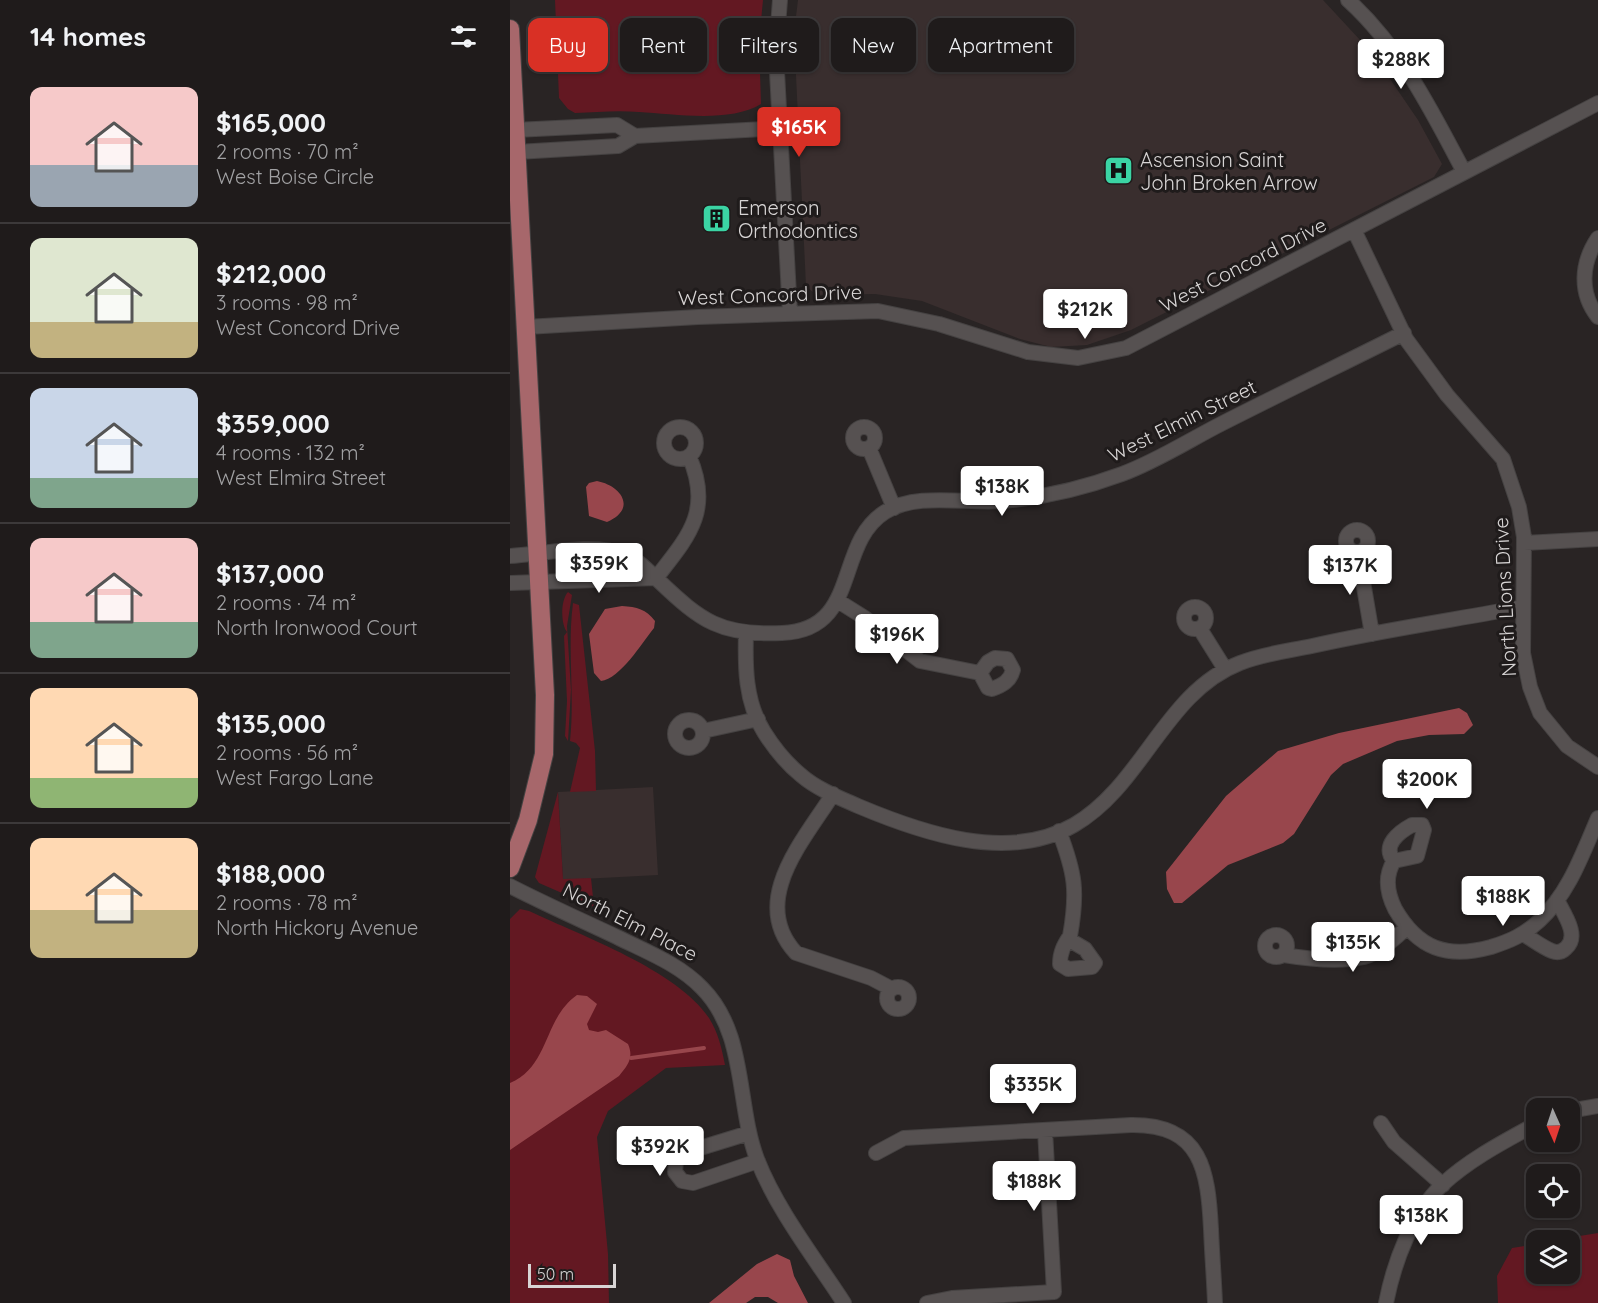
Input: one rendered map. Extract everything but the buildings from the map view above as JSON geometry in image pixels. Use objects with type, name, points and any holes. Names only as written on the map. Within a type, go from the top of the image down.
[{"type":"main road","points":[[510,29],[545,695],[544,754],[528,820],[510,868]]},
{"type":"street","points":[[780,0],[776,53],[782,128],[790,314]]},
{"type":"street","points":[[1348,0],[1385,41],[1433,110],[1464,172]]},
{"type":"street","name":"West Concord Drive","points":[[526,327],[878,311],[939,324],[1028,352],[1078,358],[1126,348],[1598,103]]},
{"type":"street","points":[[515,130],[616,125],[635,135]]},
{"type":"street","points":[[517,152],[618,146],[635,135],[782,128]]},
{"type":"street","name":"North Lions Drive","points":[[1354,230],[1404,333],[1447,395],[1503,459],[1519,507],[1524,543],[1523,653],[1530,687],[1540,712],[1567,746],[1598,767]]},
{"type":"street","points":[[1598,238],[1585,265],[1583,277],[1590,307],[1598,317]]},
{"type":"street","name":"West Elmin Street","points":[[510,556],[587,550],[621,553],[640,562],[689,610],[707,623],[746,632],[784,633],[802,630],[827,615],[838,601],[862,537],[874,522],[894,508],[918,502],[1001,501],[1064,492],[1124,474],[1404,333]]},
{"type":"street","points":[[869,448],[894,508]]},
{"type":"street","points":[[510,583],[656,578],[687,539],[699,511],[699,485],[689,456]]},
{"type":"street","points":[[1524,543],[1598,539]]},
{"type":"street","points":[[1358,552],[1372,634]]},
{"type":"street","points":[[838,601],[865,618],[920,661],[981,674]]},
{"type":"street","points":[[746,632],[745,669],[752,704],[768,738],[803,778],[900,824],[964,840],[1017,842],[1074,825],[1110,799],[1185,702],[1226,669],[1242,662],[1372,634],[1523,607]]},
{"type":"street","points":[[1200,628],[1226,669]]},
{"type":"street","points":[[703,730],[758,719]]},
{"type":"street","points":[[833,794],[784,873],[776,895],[777,909],[790,946],[796,953],[871,978],[892,989]]},
{"type":"street","points":[[1394,861],[1387,876],[1390,898],[1407,928],[1438,950],[1463,954],[1515,940],[1539,921],[1566,890],[1598,819]]},
{"type":"street","points":[[1059,831],[1073,869],[1075,888],[1074,912],[1068,939]]},
{"type":"street","name":"North Elm Place","points":[[510,886],[663,960],[703,988],[720,1009],[732,1040],[749,1133],[758,1161],[784,1211],[844,1303]]},
{"type":"street","points":[[1523,934],[1554,952],[1567,948],[1572,940],[1572,933],[1557,900]]},
{"type":"street","points":[[1284,955],[1301,958],[1364,957],[1378,951],[1407,928]]},
{"type":"street","points":[[1580,1109],[1598,1106]]},
{"type":"street","points":[[1381,1123],[1394,1142],[1443,1185]]},
{"type":"street","points":[[876,1153],[904,1138],[1151,1125],[1168,1130],[1186,1142],[1197,1155],[1205,1172],[1215,1303]]},
{"type":"street","points":[[1386,1303],[1406,1241],[1417,1220],[1443,1185],[1495,1146],[1526,1129]]},
{"type":"street","points":[[927,1303],[952,1298],[1054,1292],[1045,1130]]},
{"type":"street","points":[[749,1133],[684,1153],[676,1161],[675,1172],[682,1181],[693,1183],[758,1161]]},
{"type":"shaded area","points":[[555,0],[763,0],[761,18],[719,18],[719,72],[760,72],[761,104],[734,114],[702,116],[623,111],[575,113],[568,109],[559,98],[558,72],[608,72],[608,18],[556,18]]},
{"type":"shaded area","name":"Ascension Saint John Broken Arrow","points":[[798,0],[1323,0],[1373,54],[1418,120],[1442,164],[1434,177],[1131,330],[1087,345],[1051,347],[1020,339],[922,301],[875,294],[816,295],[806,286],[796,72],[819,72],[819,18],[796,18]]},
{"type":"shaded area","points":[[597,481],[613,488],[623,499],[622,511],[607,522],[589,516],[586,487],[589,483]]},
{"type":"shaded area","points":[[568,592],[572,595],[567,626],[571,690],[568,741],[565,736],[567,701],[564,636],[567,632],[562,613]]},
{"type":"shaded area","points":[[573,603],[579,605],[595,751],[596,791],[570,792],[580,748],[576,743],[570,741]]},
{"type":"shaded area","points":[[622,606],[645,611],[655,621],[654,628],[616,674],[601,681],[594,673],[589,634],[605,609]]},
{"type":"shaded area","points":[[1459,708],[1467,713],[1473,725],[1464,734],[1429,735],[1397,741],[1343,764],[1331,775],[1294,834],[1283,843],[1228,865],[1182,903],[1174,903],[1167,889],[1166,872],[1226,796],[1278,751],[1339,733]]},
{"type":"shaded area","points":[[653,787],[658,875],[563,880],[558,792]]},
{"type":"shaded area","points":[[558,792],[563,879],[591,878],[594,907],[539,883],[535,877]]},
{"type":"shaded area","points":[[520,909],[601,943],[675,985],[709,1018],[723,1053],[725,1065],[666,1068],[608,1111],[597,1137],[608,1254],[609,1303],[510,1303],[510,919]]},
{"type":"shaded area","points":[[577,995],[587,996],[597,1004],[587,1024],[589,1030],[598,1032],[606,1030],[628,1044],[629,1061],[619,1076],[510,1150],[510,1083],[533,1065],[558,1016]]},
{"type":"shaded area","points":[[1598,1233],[1598,1303],[1498,1303],[1497,1276],[1512,1248],[1526,1246],[1526,1284],[1580,1284],[1580,1236]]},
{"type":"shaded area","points":[[777,1254],[790,1260],[794,1276],[808,1303],[778,1303],[768,1297],[755,1297],[746,1303],[709,1303],[757,1264]]},
{"type":"waterway","points":[[631,1058],[704,1048]]},
{"type":"place","name":"Ascension Saint John Broken Arrow","points":[[1119,171]]},
{"type":"place","name":"Emerson Orthodontics","points":[[717,219]]}]
